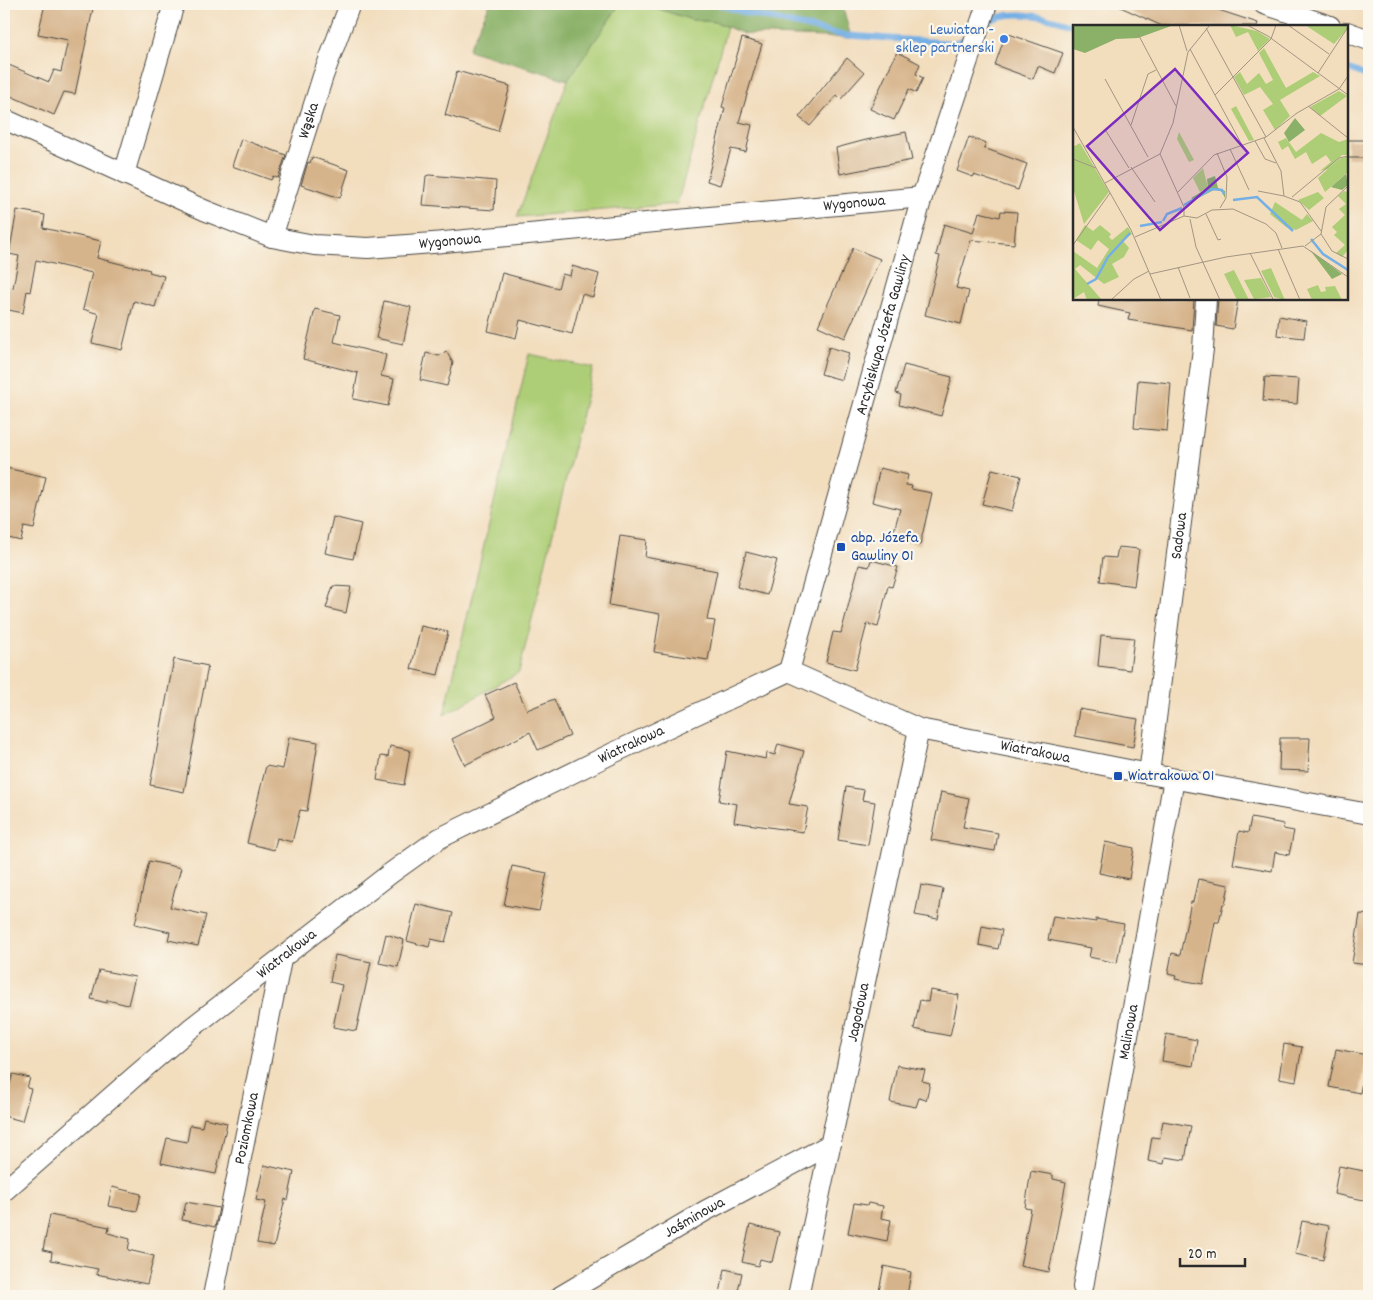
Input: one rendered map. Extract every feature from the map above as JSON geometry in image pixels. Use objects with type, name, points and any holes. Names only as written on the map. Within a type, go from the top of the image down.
[{"type":"street","points":[[124,174],[174,4]]},
{"type":"street","name":"Wąska","points":[[272,237],[323,76],[350,4]]},
{"type":"street","points":[[1264,4],[1327,25]]},
{"type":"street","name":"Arcybiskupa Józefa Gawliny","points":[[789,671],[922,197],[986,5]]},
{"type":"street","points":[[1348,32],[1369,40]]},
{"type":"street","name":"Wygonowa","points":[[4,118],[204,210],[272,237],[314,245],[368,248],[922,197]]},
{"type":"street","name":"Sadowa","points":[[1149,774],[1203,349],[1206,300]]},
{"type":"street","name":"Wiatrakowa","points":[[4,1192],[190,1030],[391,873],[440,838],[613,753],[789,671],[919,729],[1174,779],[1369,814]]},
{"type":"street","name":"Jagodowa","points":[[798,1296],[919,729]]},
{"type":"street","name":"Malinowa","points":[[1083,1287],[1174,779]]},
{"type":"street","name":"Poziomkowa","points":[[213,1296],[281,960]]},
{"type":"street","name":"Jaśminowa","points":[[561,1296],[705,1211],[831,1144]]},
{"type":"green space","points":[[490,4],[620,4],[568,80],[468,50]]},
{"type":"green space","points":[[620,4],[644,4],[692,20],[716,22],[727,27],[677,204],[517,217],[568,80]]},
{"type":"green space","points":[[644,4],[842,4],[851,38],[744,34],[716,22],[692,20]]},
{"type":"green space","points":[[529,354],[593,368],[519,672],[444,715]]},
{"type":"building","points":[[45,4],[94,4],[75,94],[64,92],[54,115],[4,93],[4,63],[49,82],[54,70],[61,72],[68,40],[38,34]]},
{"type":"building","points":[[1114,4],[1200,4],[1258,23],[1257,25],[1160,25]]},
{"type":"building","points":[[1006,33],[1063,53],[1055,73],[1038,66],[1033,79],[995,65]]},
{"type":"building","points":[[742,38],[762,44],[739,122],[752,125],[746,152],[731,149],[720,185],[707,181],[725,108],[722,107]]},
{"type":"building","points":[[897,52],[920,64],[916,74],[923,78],[916,93],[909,89],[894,120],[870,109]]},
{"type":"building","points":[[847,58],[864,73],[841,99],[837,95],[810,126],[799,117]]},
{"type":"building","points":[[457,71],[510,86],[498,131],[445,115]]},
{"type":"building","points":[[906,132],[912,160],[840,174],[836,148]]},
{"type":"building","points":[[969,137],[986,143],[984,148],[1027,164],[1018,190],[957,171]]},
{"type":"building","points":[[241,139],[286,155],[278,178],[273,176],[271,180],[232,166]]},
{"type":"building","points":[[1348,140],[1367,140],[1368,158],[1348,158]]},
{"type":"building","points":[[312,157],[349,170],[340,198],[301,185],[308,162],[310,163]]},
{"type":"building","points":[[426,176],[496,181],[494,210],[423,205]]},
{"type":"building","points":[[17,210],[45,215],[43,228],[101,241],[97,258],[150,270],[149,272],[164,276],[155,307],[134,301],[122,350],[92,343],[99,314],[83,309],[92,273],[36,260],[30,292],[27,291],[23,313],[4,309],[4,286],[13,288],[19,256],[9,254]]},
{"type":"building","points":[[1001,211],[1017,212],[1014,244],[971,240],[956,288],[969,291],[961,324],[925,315],[940,256],[936,255],[944,224],[973,233],[979,212],[1000,217]]},
{"type":"building","points":[[853,248],[880,259],[845,338],[818,326]]},
{"type":"building","points":[[572,266],[599,274],[593,297],[582,294],[572,334],[520,320],[516,338],[488,331],[502,273],[558,288],[562,274],[570,276]]},
{"type":"building","points":[[1099,300],[1194,300],[1192,330],[1128,320],[1130,313],[1098,306]]},
{"type":"building","points":[[1218,300],[1238,300],[1233,329],[1216,326]]},
{"type":"building","points":[[384,301],[411,307],[403,344],[376,338]]},
{"type":"building","points":[[315,309],[340,315],[334,342],[386,355],[381,376],[394,379],[388,406],[353,399],[358,373],[303,359]]},
{"type":"building","points":[[1279,316],[1306,321],[1304,338],[1277,335]]},
{"type":"building","points":[[829,347],[849,353],[842,380],[821,374]]},
{"type":"building","points":[[446,351],[453,363],[447,386],[420,380],[426,353],[439,356]]},
{"type":"building","points":[[904,365],[952,377],[941,416],[899,405],[901,395],[896,393]]},
{"type":"building","points":[[1265,377],[1299,379],[1297,404],[1263,401]]},
{"type":"building","points":[[1138,380],[1171,383],[1167,431],[1134,428]]},
{"type":"building","points":[[6,468],[46,477],[34,529],[24,527],[21,541],[4,537],[4,479]]},
{"type":"building","points":[[880,468],[908,475],[906,485],[912,486],[911,489],[932,493],[920,545],[892,538],[900,509],[872,502]]},
{"type":"building","points":[[992,469],[1021,476],[1012,511],[982,504]]},
{"type":"building","points":[[333,517],[361,524],[353,559],[325,553]]},
{"type":"building","points":[[620,536],[647,540],[645,557],[717,571],[707,620],[715,621],[708,660],[654,652],[660,614],[609,605]]},
{"type":"building","points":[[1118,547],[1139,549],[1134,586],[1100,581],[1103,557],[1116,558]]},
{"type":"building","points":[[746,552],[777,560],[767,595],[737,587]]},
{"type":"building","points":[[871,560],[898,567],[892,587],[888,586],[878,627],[867,624],[855,670],[826,662],[833,632],[841,633],[859,565],[869,567]]},
{"type":"building","points":[[333,586],[351,587],[346,613],[326,608]]},
{"type":"building","points":[[421,626],[448,632],[438,675],[411,669]]},
{"type":"building","points":[[1101,635],[1134,638],[1130,670],[1098,666]]},
{"type":"building","points":[[174,659],[208,666],[184,792],[150,785]]},
{"type":"building","points":[[514,682],[527,710],[554,699],[570,736],[538,750],[530,732],[465,765],[452,739],[496,717],[485,695]]},
{"type":"building","points":[[1079,709],[1138,719],[1133,747],[1075,736]]},
{"type":"building","points":[[289,737],[318,742],[307,811],[300,810],[292,842],[277,838],[274,850],[247,843],[266,766],[283,769]]},
{"type":"building","points":[[1280,738],[1310,738],[1308,771],[1279,770]]},
{"type":"building","points":[[778,744],[804,751],[789,804],[808,807],[803,832],[734,822],[737,804],[719,801],[727,751],[766,759],[767,753],[775,755]]},
{"type":"building","points":[[390,746],[410,750],[404,785],[377,780],[381,756],[388,757]]},
{"type":"building","points":[[846,787],[864,790],[862,800],[875,802],[868,845],[838,840]]},
{"type":"building","points":[[941,792],[969,798],[963,827],[998,833],[995,851],[931,840]]},
{"type":"building","points":[[1251,818],[1284,824],[1283,829],[1294,831],[1289,855],[1275,852],[1272,871],[1233,864],[1239,831],[1248,833]]},
{"type":"building","points":[[1105,842],[1134,848],[1129,879],[1099,873]]},
{"type":"building","points":[[149,861],[181,868],[170,907],[206,915],[198,946],[168,940],[170,932],[135,924]]},
{"type":"building","points":[[512,866],[547,873],[539,911],[504,905]]},
{"type":"building","points":[[1198,879],[1229,885],[1219,922],[1215,922],[1203,984],[1175,979],[1176,976],[1168,974],[1172,953],[1180,955],[1191,902],[1193,902]]},
{"type":"building","points":[[921,885],[943,889],[938,919],[915,915]]},
{"type":"building","points":[[416,904],[453,913],[445,942],[431,939],[429,947],[407,941]]},
{"type":"building","points":[[1360,914],[1369,915],[1369,965],[1352,963]]},
{"type":"building","points":[[1053,916],[1096,922],[1096,919],[1124,924],[1117,963],[1089,957],[1091,948],[1048,940]]},
{"type":"building","points":[[982,926],[1002,930],[998,949],[979,945]]},
{"type":"building","points":[[386,934],[404,940],[398,967],[379,963]]},
{"type":"building","points":[[335,955],[371,962],[356,1031],[333,1027],[342,985],[330,982]]},
{"type":"building","points":[[99,970],[135,977],[128,1005],[107,1000],[107,1003],[91,999]]},
{"type":"building","points":[[930,990],[959,995],[950,1036],[914,1029],[920,1000],[928,1002]]},
{"type":"building","points":[[1166,1034],[1197,1040],[1193,1066],[1162,1061]]},
{"type":"building","points":[[1284,1044],[1302,1047],[1296,1081],[1279,1078]]},
{"type":"building","points":[[1336,1049],[1367,1055],[1360,1093],[1329,1087]]},
{"type":"building","points":[[897,1065],[925,1070],[922,1081],[930,1083],[926,1100],[919,1098],[916,1107],[890,1102]]},
{"type":"building","points":[[13,1074],[30,1078],[27,1088],[31,1089],[22,1121],[4,1116],[4,1083],[10,1084]]},
{"type":"building","points":[[204,1118],[227,1123],[216,1174],[161,1163],[167,1138],[187,1142],[190,1125],[202,1127]]},
{"type":"building","points":[[1163,1121],[1191,1126],[1185,1160],[1165,1157],[1164,1164],[1148,1161],[1152,1137],[1160,1138]]},
{"type":"building","points":[[264,1165],[294,1172],[288,1200],[285,1199],[274,1246],[257,1243],[266,1202],[256,1200]]},
{"type":"building","points":[[1339,1166],[1369,1172],[1369,1201],[1334,1194]]},
{"type":"building","points":[[1031,1171],[1053,1175],[1053,1179],[1066,1182],[1049,1272],[1020,1266],[1031,1209],[1025,1208]]},
{"type":"building","points":[[112,1187],[141,1194],[137,1211],[108,1206]]},
{"type":"building","points":[[186,1202],[219,1208],[215,1227],[182,1220]]},
{"type":"building","points":[[854,1203],[883,1206],[881,1218],[891,1220],[887,1241],[848,1233]]},
{"type":"building","points":[[50,1215],[109,1227],[108,1233],[130,1239],[128,1250],[154,1256],[147,1284],[96,1274],[98,1269],[51,1260],[52,1252],[43,1250]]},
{"type":"building","points":[[1302,1221],[1329,1226],[1323,1260],[1295,1254]]},
{"type":"building","points":[[750,1225],[779,1232],[772,1262],[760,1259],[758,1266],[742,1262]]},
{"type":"building","points":[[884,1266],[911,1272],[907,1296],[878,1296]]},
{"type":"building","points":[[725,1269],[742,1273],[737,1296],[720,1293]]},
{"type":"waterway","points":[[717,4],[745,13],[842,35],[953,43],[970,35]]},
{"type":"waterway","points":[[986,23],[1006,15],[1030,15],[1054,19],[1073,25]]},
{"type":"waterway","points":[[1348,68],[1369,77]]},
{"type":"place","name":"Lewiatan - sklep partnerski","points":[[1004,39]]},
{"type":"place","name":"abp. Józefa Gawliny 01","points":[[841,547]]},
{"type":"place","name":"Wiatrakowa 01","points":[[1118,776]]}]
